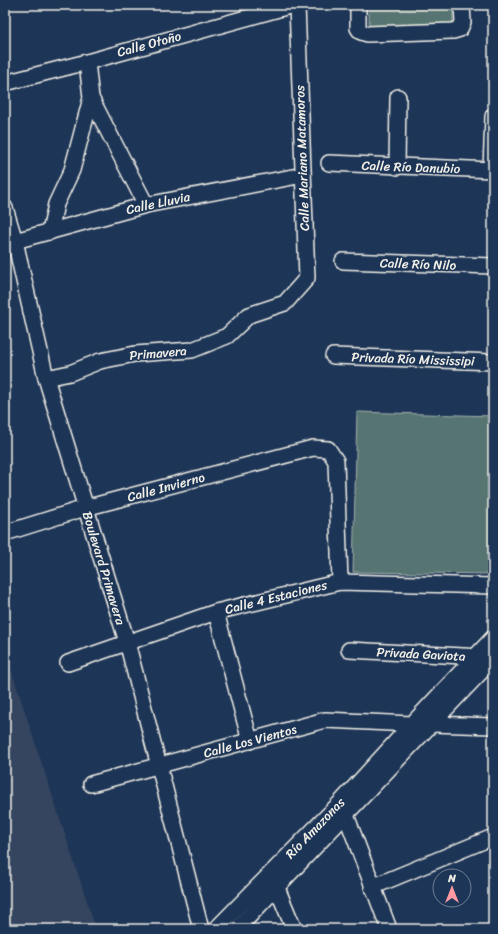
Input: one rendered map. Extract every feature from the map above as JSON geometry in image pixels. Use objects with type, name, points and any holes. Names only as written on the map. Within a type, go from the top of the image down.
[{"type":"street","name":"Calle Otoño","points":[[5,83],[294,5]]},
{"type":"street","name":"Calle Mariano Matamoros","points":[[285,303],[307,278],[297,5]]},
{"type":"street","points":[[358,5],[358,28],[361,32],[367,34],[453,31],[460,28],[463,22],[462,5]]},
{"type":"street","points":[[87,62],[91,98],[146,205]]},
{"type":"street","points":[[397,167],[398,97]]},
{"type":"street","points":[[50,232],[56,204],[72,170],[91,98]]},
{"type":"street","points":[[492,170],[493,116]]},
{"type":"street","name":"Calle Río Danubio","points":[[330,163],[492,170]]},
{"type":"street","name":"Calle Lluvia","points":[[15,241],[146,205],[303,175]]},
{"type":"street","name":"Boulevard Primavera","points":[[6,214],[15,241],[46,378],[127,642],[201,929]]},
{"type":"street","name":"Calle Río Nilo","points":[[343,261],[493,266]]},
{"type":"street","name":"Primavera","points":[[46,378],[70,373],[100,361],[134,354],[192,350],[227,336],[250,315],[285,303]]},
{"type":"street","name":"Privada Río Mississipi","points":[[333,356],[493,362]]},
{"type":"street","name":"Calle Invierno","points":[[5,533],[86,508],[313,448],[328,449],[336,461],[340,582]]},
{"type":"street","name":"Calle 4 Estaciones","points":[[68,664],[216,612],[340,582],[493,586]]},
{"type":"street","points":[[216,612],[250,740]]},
{"type":"street","name":"Río Amazonas","points":[[237,929],[277,888],[412,724],[493,638]]},
{"type":"street","name":"Privada Gaviota","points":[[349,650],[493,658]]},
{"type":"street","name":"Río Amazonas","points":[[216,929],[432,724],[493,658]]},
{"type":"street","name":"Calle Los Vientos","points":[[91,784],[325,720],[493,726]]},
{"type":"street","points":[[343,809],[388,929]]},
{"type":"street","points":[[372,887],[493,837]]},
{"type":"street","points":[[277,888],[294,929]]},
{"type":"shaded area","points":[[5,651],[96,929],[5,929]]},
{"type":"green space","points":[[369,5],[453,5],[453,29],[369,30]]},
{"type":"green space","points":[[357,412],[493,416],[493,574],[353,572]]}]
